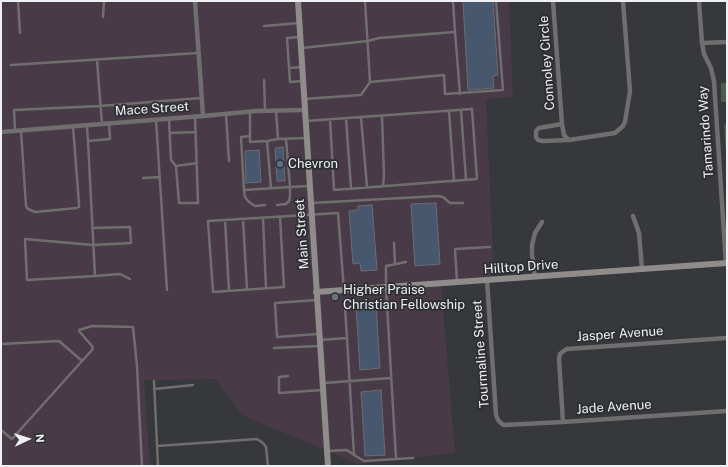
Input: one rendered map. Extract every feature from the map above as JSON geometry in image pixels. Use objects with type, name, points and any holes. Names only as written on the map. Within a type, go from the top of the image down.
[{"type":"main road","name":"Main Street","points":[[298,1],[328,466]]},
{"type":"main road","name":"Hilltop Drive","points":[[316,292],[726,263]]},
{"type":"street","points":[[195,1],[203,116]]},
{"type":"street","name":"Connoley Circle","points":[[553,1],[562,124],[564,135],[569,140]]},
{"type":"street","name":"Connoley Circle","points":[[562,124],[539,128],[536,131],[536,137],[538,140],[543,141],[569,140],[615,133],[623,126],[625,122],[630,92],[623,1]]},
{"type":"street","name":"Tamarindo Way","points":[[699,1],[704,54],[711,68],[714,81],[726,263]]},
{"type":"street","points":[[702,43],[727,42]]},
{"type":"street","name":"Mace Street","points":[[1,132],[250,112],[305,110]]},
{"type":"street","points":[[633,216],[639,234],[642,269]]},
{"type":"street","points":[[534,277],[532,245],[535,233],[542,222]]},
{"type":"street","name":"Tourmaline Street","points":[[487,280],[496,415],[502,424]]},
{"type":"street","name":"Jasper Avenue","points":[[563,422],[559,359],[560,354],[565,350],[727,338]]},
{"type":"street","name":"Jade Avenue","points":[[502,424],[563,422],[727,411]]},
{"type":"lane","points":[[18,1],[20,33]]},
{"type":"lane","points":[[103,16],[104,1]]},
{"type":"lane","points":[[304,99],[361,95],[370,82],[365,1]]},
{"type":"lane","points":[[453,1],[460,94]]},
{"type":"lane","points":[[370,82],[444,75],[445,94],[503,90],[496,1]]},
{"type":"lane","points":[[264,26],[299,23]]},
{"type":"lane","points":[[301,48],[368,41],[379,38],[455,32]]},
{"type":"lane","points":[[300,37],[287,38],[289,68],[290,82],[303,81]]},
{"type":"lane","points":[[11,65],[198,53]]},
{"type":"lane","points":[[97,60],[102,124]]},
{"type":"lane","points":[[289,68],[302,68]]},
{"type":"lane","points":[[264,80],[265,111]]},
{"type":"lane","points":[[15,131],[14,110],[100,106],[202,98]]},
{"type":"lane","points":[[305,121],[330,119],[382,116],[472,109],[477,179],[334,190],[330,119]]},
{"type":"lane","points":[[461,110],[466,180]]},
{"type":"lane","points":[[276,111],[278,140]]},
{"type":"lane","points":[[448,111],[454,181]]},
{"type":"lane","points":[[250,112],[250,142],[306,138]]},
{"type":"lane","points":[[226,114],[229,161]]},
{"type":"lane","points":[[382,116],[383,186]]},
{"type":"lane","points":[[169,119],[171,160],[176,166],[179,202],[198,203],[195,117]]},
{"type":"lane","points":[[361,117],[367,187]]},
{"type":"lane","points":[[346,118],[351,188]]},
{"type":"lane","points":[[156,120],[167,290]]},
{"type":"lane","points":[[88,141],[110,139],[109,124]]},
{"type":"lane","points":[[87,125],[95,276]]},
{"type":"lane","points":[[21,130],[26,206],[28,209],[35,212],[76,208],[79,206],[73,126]]},
{"type":"lane","points":[[170,133],[196,132]]},
{"type":"lane","points":[[250,136],[241,137],[245,197],[255,206],[265,205]]},
{"type":"lane","points":[[277,205],[286,204],[289,201],[290,196],[286,139]]},
{"type":"lane","points":[[267,141],[271,188]]},
{"type":"lane","points":[[176,166],[197,163]]},
{"type":"lane","points":[[143,178],[160,177]]},
{"type":"lane","points":[[244,190],[310,186]]},
{"type":"lane","points":[[311,204],[438,196],[443,197],[450,203],[463,203]]},
{"type":"lane","points":[[280,217],[284,287],[212,292],[208,221],[338,213],[344,290]]},
{"type":"lane","points":[[263,218],[266,288]]},
{"type":"lane","points":[[243,219],[247,290]]},
{"type":"lane","points":[[225,220],[229,291]]},
{"type":"lane","points":[[92,228],[130,227],[131,242],[93,245],[25,240],[27,280],[120,274],[130,279]]},
{"type":"lane","points":[[394,243],[395,264]]},
{"type":"lane","points":[[457,282],[455,250],[490,247]]},
{"type":"lane","points":[[396,459],[386,266],[406,262]]},
{"type":"lane","points":[[317,300],[275,302],[277,337],[320,340]]},
{"type":"lane","points":[[345,308],[354,455]]},
{"type":"lane","points":[[1,430],[12,439],[93,349],[79,330],[92,326],[134,327],[142,466]]},
{"type":"lane","points":[[274,348],[320,340],[347,338]]},
{"type":"lane","points":[[1,344],[60,341],[82,361]]},
{"type":"lane","points":[[288,376],[279,377],[279,393],[350,382],[391,378]]},
{"type":"lane","points":[[154,381],[154,409],[158,466]]},
{"type":"lane","points":[[154,389],[193,385]]},
{"type":"lane","points":[[157,446],[257,440],[263,443],[266,447],[268,466]]},
{"type":"lane","points":[[327,451],[347,450],[364,461],[412,458]]},
{"type":"shaded area","points":[[1,1],[509,1],[513,97],[486,99],[494,280],[441,284],[455,453],[358,464],[242,415],[215,379],[144,380],[150,466],[1,466]]},
{"type":"green space","points":[[721,83],[727,83],[727,102],[721,102]]},
{"type":"green space","points":[[727,124],[727,170],[724,125]]},
{"type":"building","points":[[463,1],[493,1],[498,75],[493,76],[494,88],[468,90]]},
{"type":"building","points":[[283,147],[285,181],[277,181],[275,148]]},
{"type":"building","points":[[259,150],[261,182],[246,183],[245,151]]},
{"type":"building","points":[[436,203],[440,264],[415,266],[411,204]]},
{"type":"building","points":[[372,205],[377,270],[361,271],[360,263],[353,264],[349,211],[358,210],[358,206]]},
{"type":"building","points":[[376,304],[380,368],[360,370],[356,305]]},
{"type":"building","points":[[381,390],[385,455],[365,456],[361,392]]},
{"type":"place","name":"Chevron","points":[[280,164]]},
{"type":"place","name":"Higher Praise Christian Fellowship","points":[[335,297]]}]
